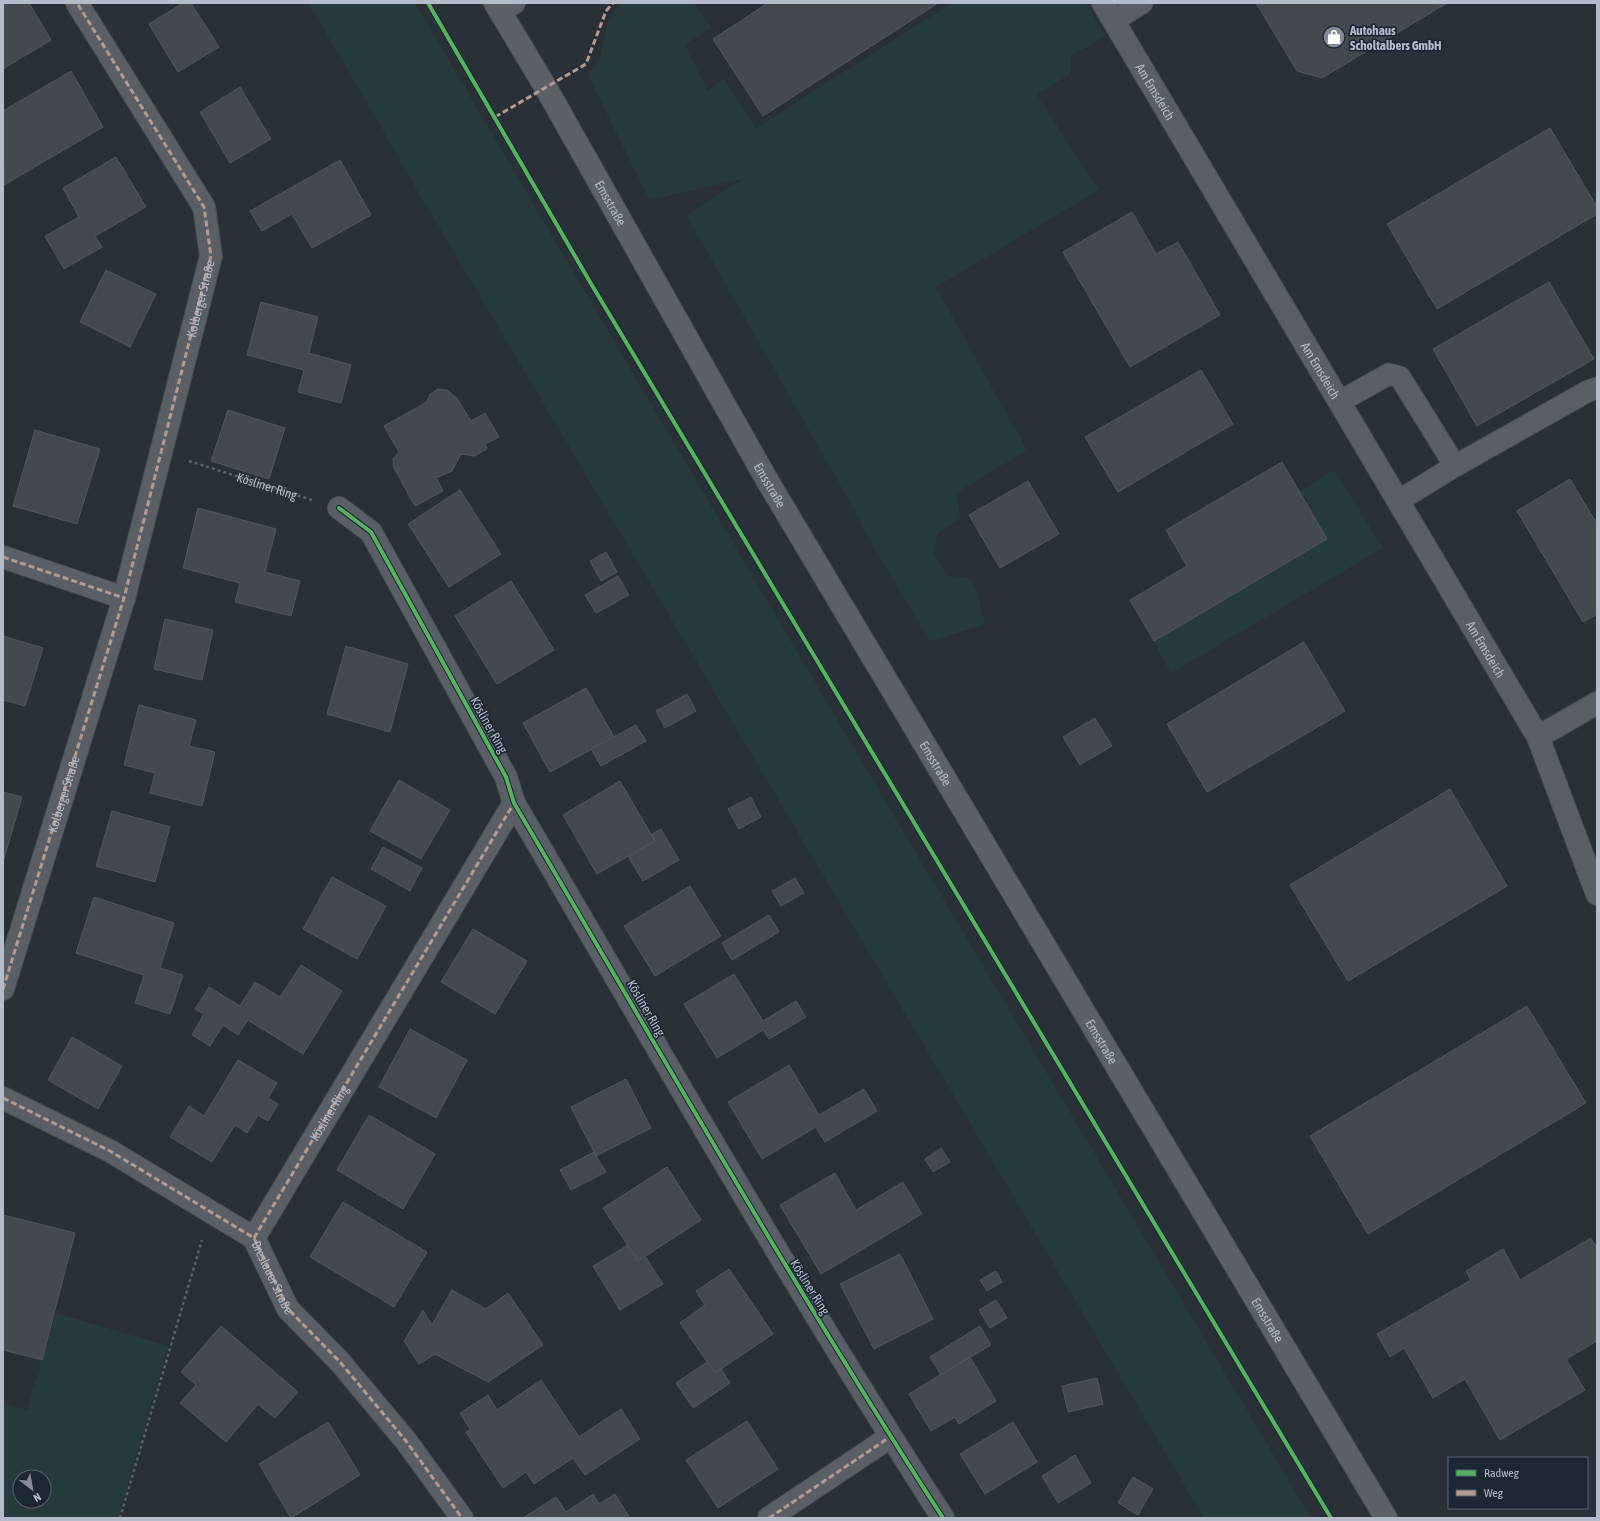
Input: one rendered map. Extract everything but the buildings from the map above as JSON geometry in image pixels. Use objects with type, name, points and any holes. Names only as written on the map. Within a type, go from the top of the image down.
[{"type":"main road","name":"Emsstraße","points":[[503,6],[553,101],[767,480],[1386,1518]]},
{"type":"street","name":"Kolberger Straße","points":[[3,989],[124,598],[211,256],[204,207],[77,3]]},
{"type":"street","name":"Am Emsdeich","points":[[1108,12],[1538,737],[1597,894]]},
{"type":"street","name":"Kösliner Ring","points":[[339,508],[370,532],[506,777],[514,803],[777,1252],[890,1436],[943,1518]]},
{"type":"street","points":[[3,557],[124,598]]},
{"type":"street","points":[[1538,737],[1597,703]]},
{"type":"street","name":"Kösliner Ring","points":[[254,1238],[514,803]]},
{"type":"street","name":"Breslauer Straße","points":[[3,1098],[110,1151],[254,1238],[288,1309],[340,1362],[406,1441],[462,1518]]},
{"type":"street","points":[[769,1518],[890,1436]]},
{"type":"lane","points":[[1108,12],[1142,3]]},
{"type":"lane","points":[[1339,402],[1389,374],[1400,378],[1455,466]]},
{"type":"lane","points":[[1398,501],[1455,466],[1588,391],[1597,388]]},
{"type":"path","points":[[120,1518],[210,1211]]},
{"type":"green space","points":[[309,3],[415,3],[855,750],[1311,1518],[1204,1518],[423,200]]},
{"type":"green space","points":[[620,3],[694,3],[711,28],[685,45],[708,91],[724,79],[756,128],[952,3],[1086,3],[1106,36],[1071,56],[1070,74],[1037,95],[1099,190],[936,287],[1027,450],[956,493],[960,519],[938,533],[933,551],[947,576],[971,578],[977,591],[984,625],[930,641],[860,524],[860,520],[686,215],[743,179],[649,200],[588,75],[600,59],[605,33],[612,13]]},
{"type":"green space","points":[[1334,470],[1383,548],[1170,674],[1154,641],[1327,539],[1300,492]]},
{"type":"green space","points":[[56,1313],[168,1346],[118,1518],[3,1518],[3,1403],[27,1410]]},
{"type":"marked path","points":[[3,989],[124,598],[211,256],[204,207],[77,3]]},
{"type":"marked path","points":[[495,117],[586,64],[606,11],[613,3]]},
{"type":"marked path","points":[[3,557],[124,598]]},
{"type":"marked path","points":[[254,1238],[514,803]]},
{"type":"marked path","points":[[3,1098],[110,1151],[254,1238],[288,1309],[340,1362],[406,1441],[462,1518]]},
{"type":"marked path","points":[[769,1518],[890,1437]]},
{"type":"cycle path","points":[[428,3],[590,282],[1331,1518]]},
{"type":"cycle path","points":[[339,508],[371,532],[506,777],[514,803],[778,1253],[832,1342],[943,1518]]},
{"type":"place","name":"Autohaus Scholtalbers GmbH","points":[[1334,37]]}]
